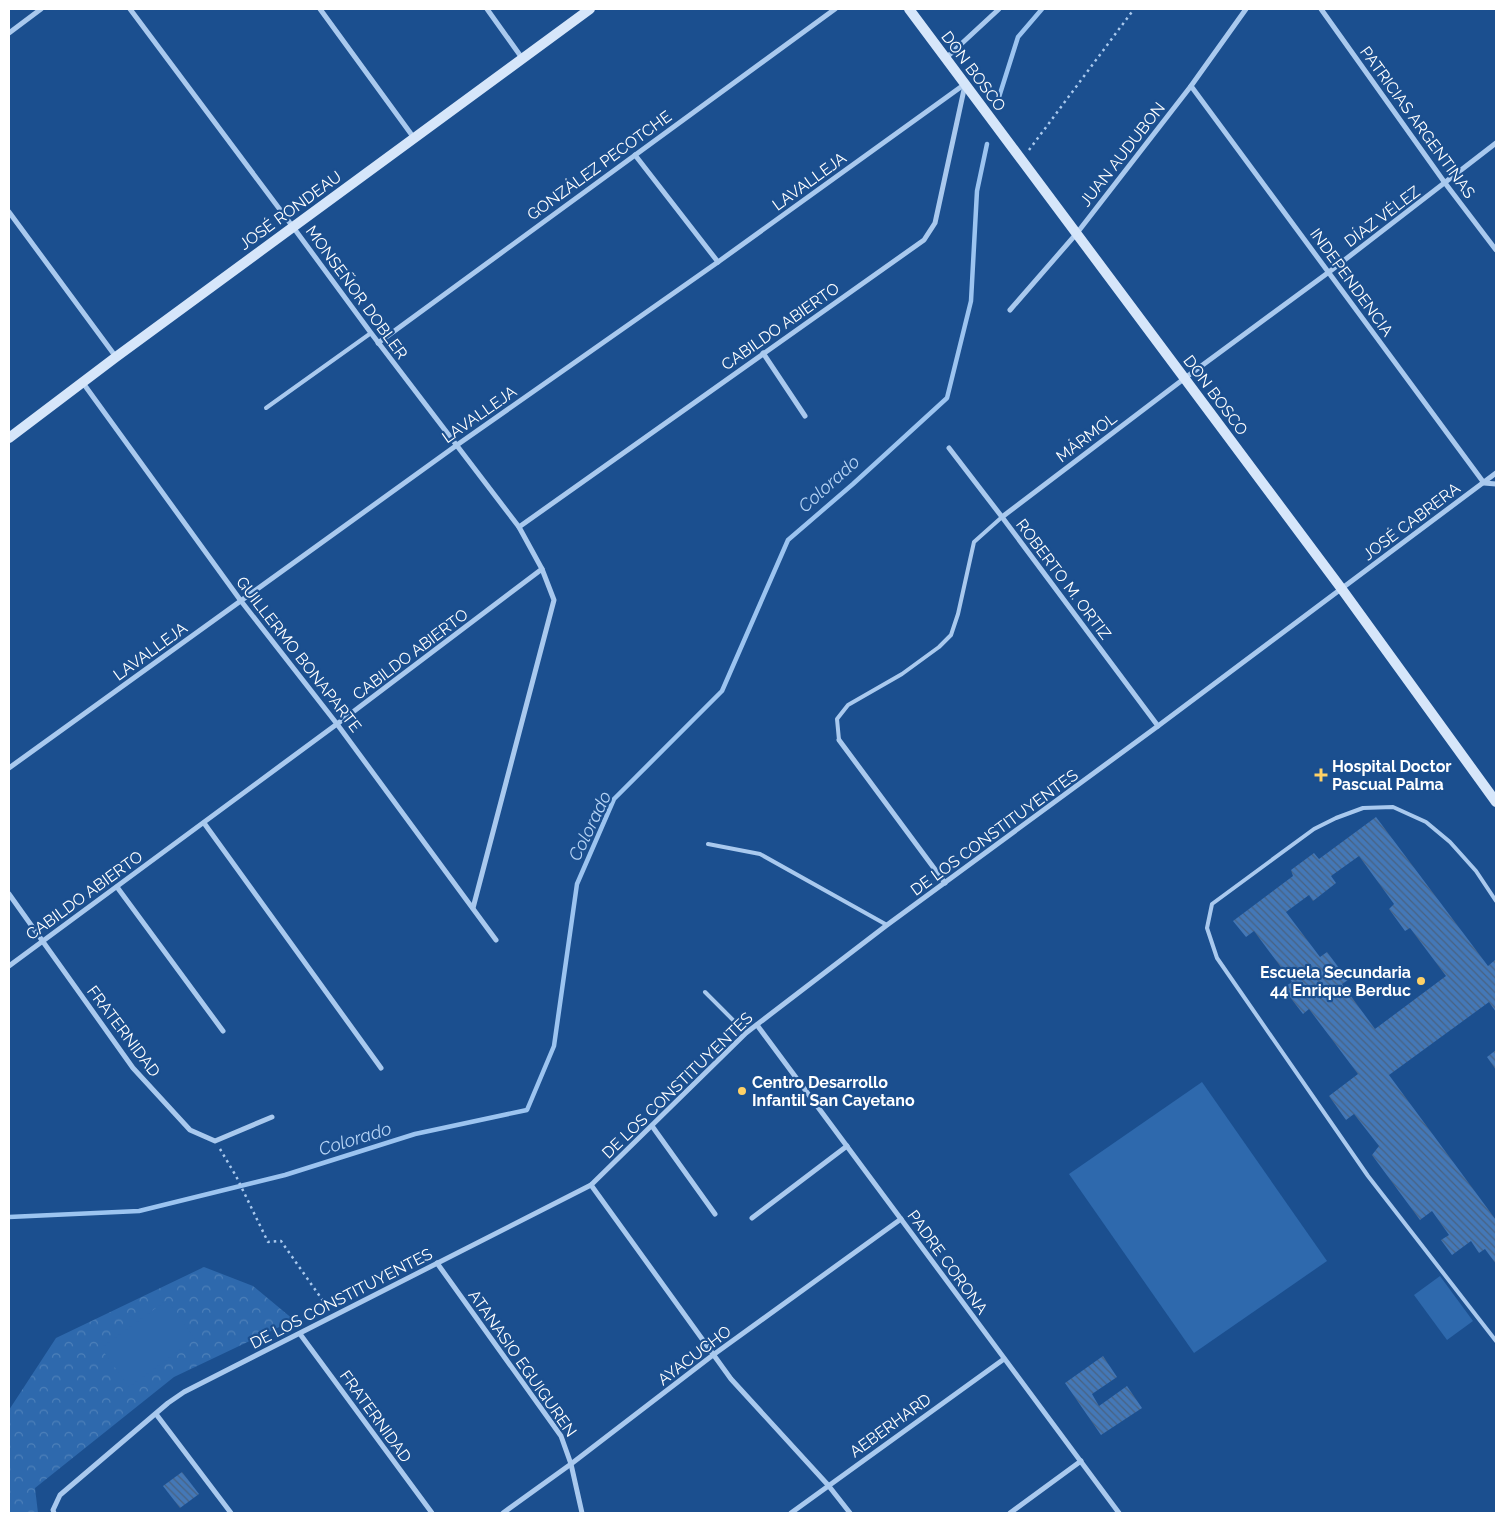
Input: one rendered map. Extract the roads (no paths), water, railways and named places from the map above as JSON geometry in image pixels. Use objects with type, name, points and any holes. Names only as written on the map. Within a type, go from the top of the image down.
[{"type":"main road","name":"JOSÉ RONDEAU","points":[[9,438],[116,357],[590,9]]},
{"type":"main road","name":"DON BOSCO","points":[[909,9],[1341,588],[1496,802]]},
{"type":"street","points":[[9,33],[41,9]]},
{"type":"street","name":"MONSEÑOR DOBLER","points":[[130,9],[371,333],[519,526],[542,569]]},
{"type":"street","points":[[320,9],[414,138]]},
{"type":"street","points":[[487,9],[522,58]]},
{"type":"street","name":"GONZÁLEZ PECOTCHE","points":[[378,342],[835,9]]},
{"type":"street","points":[[946,58],[1000,9]]},
{"type":"street","name":"JUAN AUDUBON","points":[[1010,310],[1077,233],[1191,86],[1246,9]]},
{"type":"street","name":"PATRICIAS ARGENTINAS","points":[[1321,9],[1445,183],[1496,250]]},
{"type":"street","name":"LAVALLEJA","points":[[9,768],[456,445],[718,262],[965,84]]},
{"type":"street","name":"CABILDO ABIERTO","points":[[519,526],[924,240],[935,223],[965,84]]},
{"type":"street","name":"INDEPENDENCIA","points":[[1191,86],[1484,482]]},
{"type":"street","name":"DÍAZ VÉLEZ","points":[[1185,378],[1329,272],[1496,143]]},
{"type":"street","points":[[635,154],[718,262]]},
{"type":"street","points":[[9,212],[116,357]]},
{"type":"street","points":[[763,354],[805,416]]},
{"type":"street","name":"MÁRMOL","points":[[1002,517],[1185,378]]},
{"type":"street","name":"GUILLERMO BONAPARTE","points":[[83,383],[241,601],[338,724],[496,940]]},
{"type":"street","name":"ROBERTO M. ORTIZ","points":[[949,448],[1158,726]]},
{"type":"street","name":"JOSÉ CABRERA","points":[[1341,588],[1496,472]]},
{"type":"street","points":[[1484,482],[1496,484]]},
{"type":"street","points":[[473,908],[554,600],[542,569]]},
{"type":"street","name":"CABILDO ABIERTO","points":[[9,966],[338,724],[542,569]]},
{"type":"street","name":"DE LOS CONSTITUYENTES","points":[[54,1513],[53,1510],[60,1495],[168,1403],[184,1392],[591,1185],[746,1033],[887,925],[1158,726],[1341,588]]},
{"type":"street","points":[[839,740],[945,884]]},
{"type":"street","points":[[204,822],[380,1068]]},
{"type":"street","points":[[117,887],[223,1030]]},
{"type":"street","name":"FRATERNIDAD","points":[[9,894],[133,1068],[190,1130],[215,1141],[272,1117]]},
{"type":"street","name":"PADRE CORONA","points":[[757,1025],[1119,1513]]},
{"type":"street","points":[[652,1126],[715,1214]]},
{"type":"street","points":[[752,1218],[847,1146]]},
{"type":"street","points":[[591,1185],[731,1379],[828,1485],[850,1513]]},
{"type":"street","name":"AYACUCHO","points":[[503,1513],[571,1464],[713,1355],[901,1219]]},
{"type":"street","name":"ATANASIO EGUIGUREN","points":[[437,1263],[561,1436],[571,1464],[582,1513]]},
{"type":"street","name":"FRATERNIDAD","points":[[300,1334],[432,1513]]},
{"type":"street","name":"AEBERHARD","points":[[792,1513],[1004,1359]]},
{"type":"street","points":[[156,1414],[230,1513]]},
{"type":"street","points":[[1010,1513],[1081,1461]]},
{"type":"lane","points":[[266,408],[371,333]]},
{"type":"lane","points":[[839,740],[837,720],[848,705],[902,674],[939,647],[951,635],[958,614],[974,542],[1002,517]]},
{"type":"lane","points":[[1496,901],[1476,871],[1450,842],[1426,822],[1393,807],[1363,808],[1314,829],[1212,904],[1207,928],[1217,958],[1362,1168],[1496,1341]]},
{"type":"lane","points":[[708,844],[760,854],[887,925]]},
{"type":"lane","points":[[705,992],[746,1033]]},
{"type":"waterway","name":"Colorado","points":[[999,97],[1018,37],[1042,9]]},
{"type":"waterway","name":"Colorado","points":[[9,1217],[139,1211],[285,1175],[415,1134],[527,1110],[554,1046],[577,884],[614,799],[722,691],[788,540],[853,484],[947,398],[971,301],[977,191],[987,144]]},
{"type":"place","name":"Hospital Doctor Pascual Palma","points":[[1321,775]]},
{"type":"place","name":"Escuela Secundaria 44 Enrique Berduc","points":[[1421,981]]},
{"type":"place","name":"Centro Desarrollo Infantil San Cayetano","points":[[742,1091]]}]
